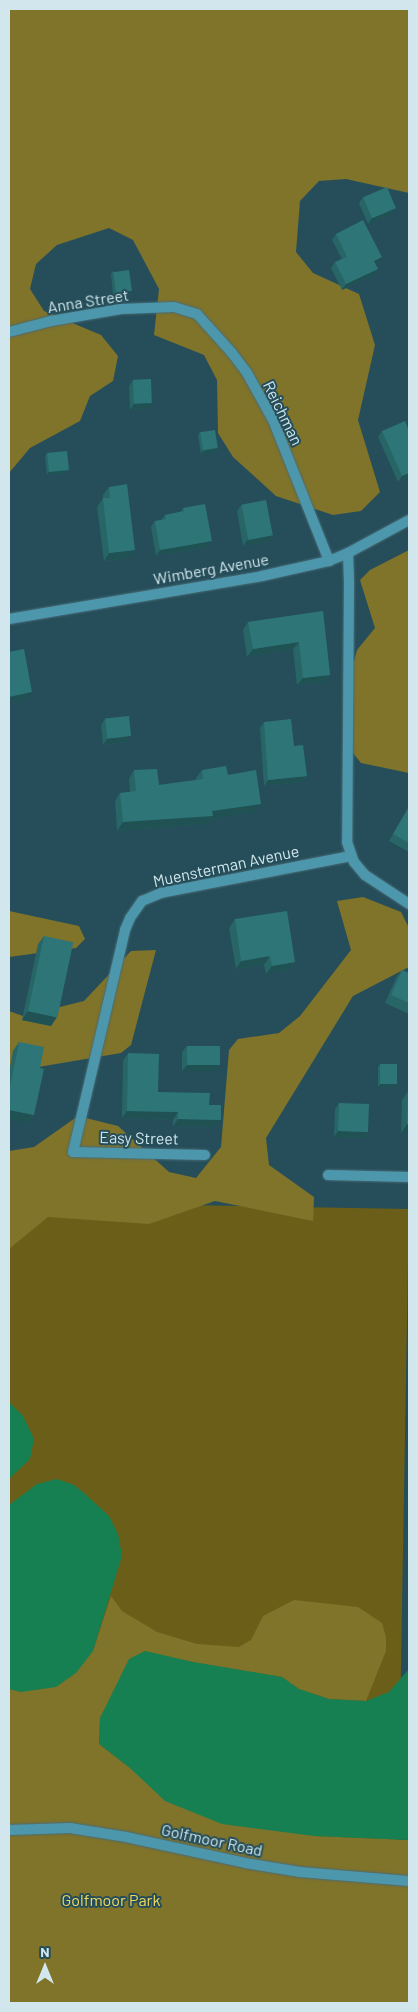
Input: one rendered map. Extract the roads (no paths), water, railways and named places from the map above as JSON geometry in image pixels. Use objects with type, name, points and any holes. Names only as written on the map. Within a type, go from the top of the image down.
[{"type":"street","name":"Anna Street","points":[[9,332],[51,321],[121,309],[174,307]]},
{"type":"street","name":"Reichman","points":[[174,307],[197,314],[232,353],[246,373],[273,420],[329,561]]},
{"type":"street","name":"Wimberg Avenue","points":[[9,619],[262,576],[329,561],[348,554],[409,520]]},
{"type":"street","points":[[348,554],[347,842],[351,856],[364,876],[409,904]]},
{"type":"street","name":"Muensterman Avenue","points":[[73,1152],[125,930],[137,906],[147,898],[161,892],[351,856]]},
{"type":"street","name":"Easy Street","points":[[73,1152],[205,1155]]},
{"type":"street","points":[[328,1174],[409,1177]]},
{"type":"street","name":"Golfmoor Road","points":[[9,1830],[70,1828],[126,1837],[236,1862],[300,1872],[409,1881]]},
{"type":"park label","name":"Golfmoor Park","points":[[111,1900]]}]
